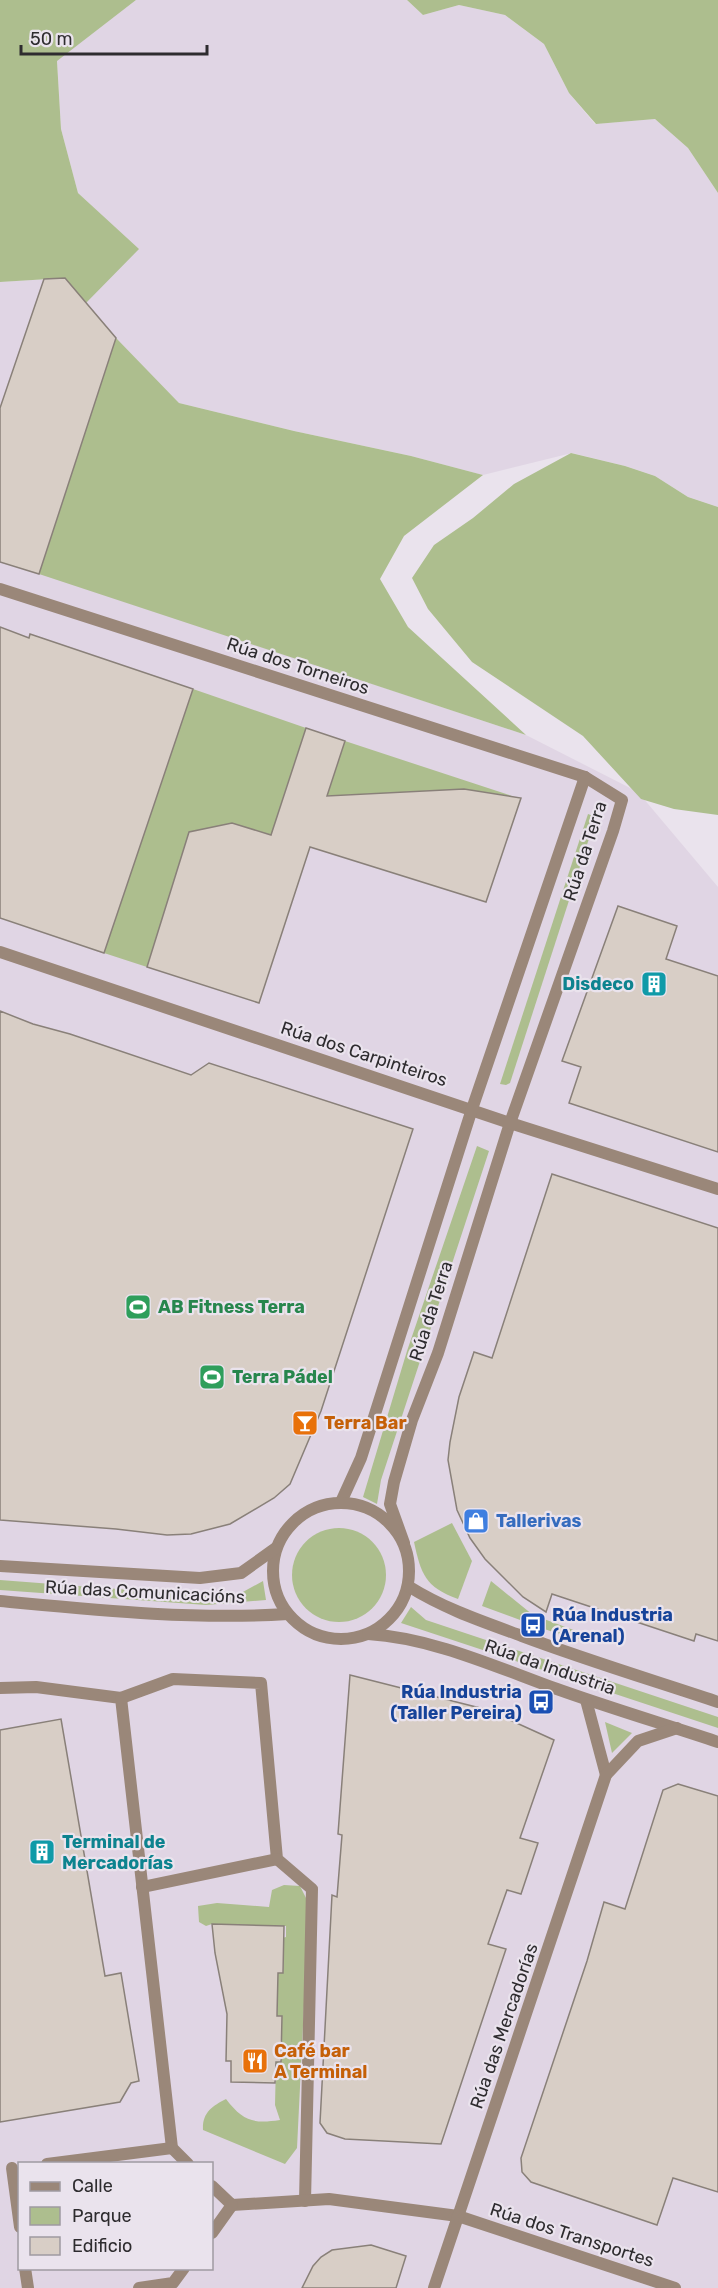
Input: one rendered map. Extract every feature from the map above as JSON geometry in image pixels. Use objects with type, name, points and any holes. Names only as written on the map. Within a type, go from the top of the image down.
[{"type":"street","name":"Rúa dos Torneiros","points":[[0,589],[585,777]]},
{"type":"street","name":"Rúa da Terra","points":[[341,1502],[361,1458],[472,1109],[585,777],[622,800],[510,1122],[438,1353],[412,1420],[390,1504],[404,1543]]},
{"type":"street","name":"Rúa dos Carpinteiros","points":[[0,952],[718,1189]]},
{"type":"street","name":"Rúa das Comunicacións","points":[[341,1502],[360,1505],[378,1513],[393,1526],[404,1543],[408,1557],[408,1586],[400,1606],[387,1623],[368,1634],[347,1639],[325,1638],[304,1629],[288,1614],[276,1594],[272,1571],[276,1548],[291,1524],[314,1508],[341,1502]]},
{"type":"street","name":"Rúa das Comunicacións","points":[[0,1566],[200,1578],[241,1573],[276,1548]]},
{"type":"street","name":"Rúa da Industria","points":[[408,1586],[453,1611],[564,1651],[718,1701]]},
{"type":"street","name":"Rúa das Comunicacións","points":[[0,1601],[207,1617],[288,1614]]},
{"type":"street","name":"Rúa da Industria","points":[[368,1634],[390,1635],[455,1652],[586,1700],[718,1742]]},
{"type":"street","points":[[0,1688],[36,1687],[121,1698],[173,1678],[261,1683],[277,1859],[312,1889],[305,2201]]},
{"type":"street","points":[[121,1698],[172,2148],[187,2162]]},
{"type":"street","points":[[586,1700],[606,1775]]},
{"type":"street","name":"Rúa das Mercadorías","points":[[434,2288],[606,1775],[638,1741],[677,1728]]},
{"type":"street","points":[[142,1887],[277,1859]]},
{"type":"street","points":[[55,2162],[172,2148]]},
{"type":"street","points":[[10,2168],[18,2215]]},
{"type":"street","points":[[213,2187],[232,2205],[213,2232]]},
{"type":"street","name":"Rúa dos Transportes","points":[[232,2205],[329,2199],[458,2216],[675,2288]]},
{"type":"street","points":[[25,2270],[28,2288]]},
{"type":"street","points":[[139,2288],[173,2283],[183,2270]]},
{"type":"shaded area","points":[[136,0],[407,0],[423,15],[459,5],[505,15],[544,44],[569,93],[595,124],[655,119],[688,148],[718,193],[718,507],[688,497],[655,476],[572,453],[483,475],[411,456],[179,403],[116,339],[39,573],[526,735],[638,792],[718,887],[718,2288],[0,2288],[0,282],[65,278],[138,249],[78,193],[61,129],[57,60]]},
{"type":"green space","points":[[0,0],[136,0],[57,61],[61,129],[78,193],[139,249],[85,304],[65,278],[0,282]]},
{"type":"green space","points":[[407,0],[718,0],[718,193],[688,148],[655,119],[596,124],[569,93],[544,44],[505,15],[459,5],[423,15]]},
{"type":"green space","points":[[116,338],[179,403],[411,456],[483,475],[404,536],[380,579],[408,627],[526,735],[39,574]]},
{"type":"green space","points":[[571,453],[655,476],[688,497],[718,507],[718,815],[674,809],[641,799],[583,736],[472,662],[428,609],[412,578],[434,545],[473,518],[514,484]]},
{"type":"green space","points":[[193,689],[306,728],[271,835],[232,823],[189,832],[147,967],[104,953]]},
{"type":"green space","points":[[345,741],[515,797],[464,789],[327,796]]},
{"type":"green space","points":[[588,814],[596,817],[510,1083],[500,1084]]},
{"type":"green space","points":[[477,1146],[489,1151],[381,1480],[377,1504],[363,1497],[407,1351]]},
{"type":"green space","points":[[452,1523],[472,1561],[458,1599],[438,1590],[426,1578],[419,1563],[414,1542]]},
{"type":"green space","points":[[339,1528],[357,1532],[372,1542],[382,1557],[386,1575],[382,1593],[372,1608],[357,1618],[339,1622],[321,1618],[306,1608],[296,1593],[292,1575],[296,1557],[306,1542],[321,1532]]},
{"type":"green space","points":[[0,1580],[196,1595],[241,1593],[263,1581],[266,1600],[206,1605],[0,1590]]},
{"type":"green space","points":[[491,1581],[533,1615],[579,1632],[579,1639],[482,1606]]},
{"type":"green space","points":[[411,1607],[426,1620],[718,1717],[718,1728],[401,1623]]},
{"type":"green space","points":[[605,1722],[632,1733],[612,1753]]},
{"type":"green space","points":[[284,1885],[300,1886],[309,1904],[297,2148],[285,2164],[203,2130],[203,2124],[209,2111],[226,2099],[238,2112],[249,2119],[263,2122],[280,2120],[275,2105],[276,2062],[281,2062],[282,2017],[277,2016],[278,1973],[283,1973],[284,1948],[279,1939],[286,1937],[286,1926],[212,1924],[206,1926],[199,1922],[198,1906],[217,1903],[269,1907],[272,1890]]},
{"type":"building","points":[[65,278],[116,338],[39,574],[0,562],[0,408],[44,279]]},
{"type":"building","points":[[0,627],[29,638],[30,634],[193,689],[104,953],[0,918]]},
{"type":"building","points":[[306,728],[345,741],[327,796],[464,789],[521,798],[486,902],[310,847],[259,1003],[147,967],[189,832],[232,823],[271,835]]},
{"type":"building","points":[[618,906],[677,926],[666,959],[718,976],[718,1152],[569,1103],[581,1067],[562,1061]]},
{"type":"building","points":[[0,1011],[33,1024],[70,1034],[191,1075],[209,1063],[413,1129],[321,1411],[290,1484],[274,1498],[230,1524],[191,1534],[167,1535],[0,1520]]},
{"type":"building","points":[[552,1174],[718,1228],[718,1641],[696,1634],[694,1641],[552,1594],[546,1612],[523,1597],[485,1559],[470,1538],[457,1510],[448,1460],[459,1397],[474,1352],[492,1358]]},
{"type":"building","points":[[350,1675],[488,1710],[554,1740],[520,1838],[538,1843],[521,1894],[507,1890],[488,1944],[506,1949],[441,2144],[345,2139],[327,2133],[320,2123],[332,1895],[337,1897],[342,1835],[338,1834]]},
{"type":"building","name":"Terminal de Mercadorías","points":[[61,1719],[105,1976],[121,1973],[139,2081],[131,2083],[120,2102],[0,2122],[0,1730]]},
{"type":"building","points":[[678,1784],[718,1796],[718,2192],[673,2178],[657,2225],[531,2182],[522,2172],[521,2158],[587,1961],[604,1902],[625,1909],[663,1790]]},
{"type":"building","points":[[212,1924],[284,1926],[283,1973],[278,1973],[277,2016],[282,2016],[281,2062],[276,2062],[275,2083],[231,2082],[231,2061],[226,2061],[227,2014],[215,1953]]},
{"type":"building","points":[[371,2245],[406,2256],[396,2288],[302,2288],[313,2266],[332,2250]]},
{"type":"place","name":"Disdeco","points":[[654,984]]},
{"type":"place","name":"AB Fitness Terra","points":[[138,1307]]},
{"type":"place","name":"Terra Pádel","points":[[212,1377]]},
{"type":"place","name":"Terra Bar","points":[[305,1423]]},
{"type":"place","name":"Tallerivas","points":[[476,1521]]},
{"type":"place","name":"Rúa Industria (Arenal)","points":[[533,1625]]},
{"type":"place","name":"Rúa Industria (Taller Pereira)","points":[[541,1702]]},
{"type":"place","name":"Terminal de Mercadorías","points":[[42,1852]]},
{"type":"place","name":"Café bar A Terminal","points":[[255,2061]]}]
